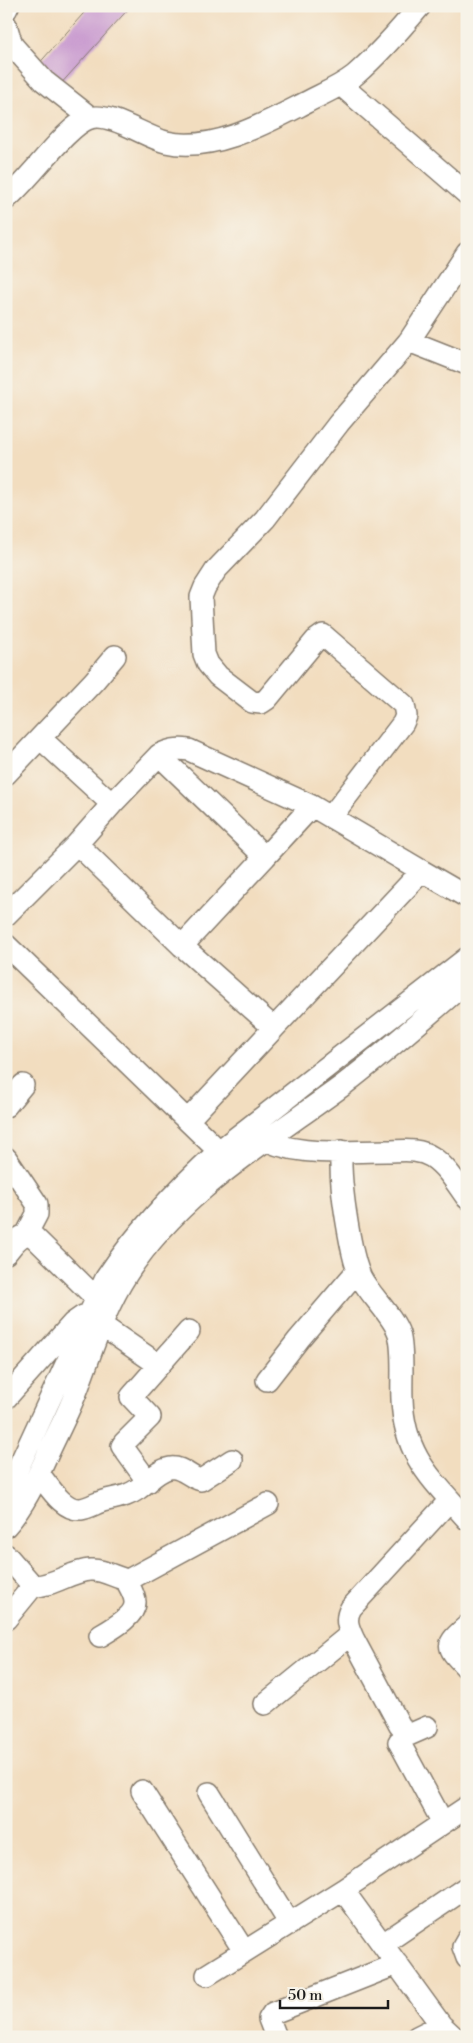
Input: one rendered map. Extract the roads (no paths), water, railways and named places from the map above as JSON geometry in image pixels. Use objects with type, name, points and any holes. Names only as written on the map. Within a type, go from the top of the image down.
[{"type":"street","points":[[6,10],[8,6]]},
{"type":"street","points":[[6,199],[19,189],[74,128],[91,118],[109,119],[166,142],[193,144],[215,140],[258,127],[341,85],[366,64],[420,6]]},
{"type":"street","points":[[6,25],[12,45],[44,81],[91,118]]},
{"type":"street","points":[[341,85],[467,194]]},
{"type":"street","points":[[338,808],[403,723],[406,716],[404,705],[323,636],[316,640],[267,699],[261,703],[252,702],[218,676],[208,664],[204,654],[201,597],[216,570],[265,519],[339,423],[418,327],[467,253]]},
{"type":"street","points":[[418,327],[467,364]]},
{"type":"street","points":[[6,774],[94,681],[115,656]]},
{"type":"street","points":[[40,738],[112,804]]},
{"type":"street","points":[[6,915],[77,844],[159,755],[179,748],[189,750],[312,806],[338,808],[422,871],[467,897]]},
{"type":"street","points":[[159,755],[265,857]]},
{"type":"street","points":[[182,946],[312,806]]},
{"type":"street","points":[[77,844],[182,946],[274,1028]]},
{"type":"street","points":[[188,1120],[422,871]]},
{"type":"street","points":[[6,945],[219,1151]]},
{"type":"street","points":[[6,1494],[99,1310],[140,1256],[176,1214],[209,1184],[255,1135],[357,1043],[467,958]]},
{"type":"street","points":[[6,1526],[31,1491],[80,1384],[106,1278],[122,1254],[189,1179],[219,1151],[255,1135],[342,1085],[467,981]]},
{"type":"street","points":[[357,1043],[374,1060]]},
{"type":"street","points":[[6,1106],[23,1085]]},
{"type":"street","points":[[255,1135],[298,1151],[414,1151],[427,1154],[442,1166],[467,1198]]},
{"type":"street","points":[[341,1151],[340,1179],[343,1206],[358,1271],[372,1296],[399,1334],[402,1402],[410,1444],[424,1471],[467,1519]]},
{"type":"street","points":[[6,1158],[37,1204],[37,1214],[26,1234],[18,1239],[6,1253]]},
{"type":"street","points":[[26,1234],[33,1236],[99,1310],[159,1365]]},
{"type":"street","points":[[267,1380],[299,1338],[358,1271]]},
{"type":"street","points":[[6,1398],[73,1324],[99,1310]]},
{"type":"street","points":[[148,1482],[122,1446],[150,1418],[148,1413],[131,1397],[189,1331]]},
{"type":"street","points":[[39,1474],[64,1503],[71,1508],[83,1509],[104,1501],[121,1498],[148,1482],[158,1473],[170,1468],[184,1471],[201,1480],[232,1460]]},
{"type":"street","points":[[400,1726],[351,1634],[347,1620],[351,1608],[450,1500]]},
{"type":"street","points":[[6,1555],[33,1586],[41,1586],[68,1575],[92,1570],[103,1571],[126,1580],[133,1579],[268,1504]]},
{"type":"street","points":[[100,1636],[121,1623],[134,1606],[135,1599],[126,1580]]},
{"type":"street","points":[[6,1619],[33,1586]]},
{"type":"street","points":[[467,1626],[450,1643],[454,1654],[467,1668]]},
{"type":"street","points":[[265,1704],[351,1634]]},
{"type":"street","points":[[427,1727],[402,1738],[400,1742],[443,1823]]},
{"type":"street","points":[[142,1791],[244,1952]]},
{"type":"street","points":[[209,1794],[290,1924]]},
{"type":"street","points":[[207,1975],[343,1890],[467,1807]]},
{"type":"street","points":[[383,1944],[467,1887]]},
{"type":"street","points":[[343,1890],[447,2031],[417,2037]]},
{"type":"street","points":[[467,1940],[464,1947],[467,1958]]},
{"type":"street","points":[[276,2037],[269,2019],[273,2013],[397,1964]]}]
